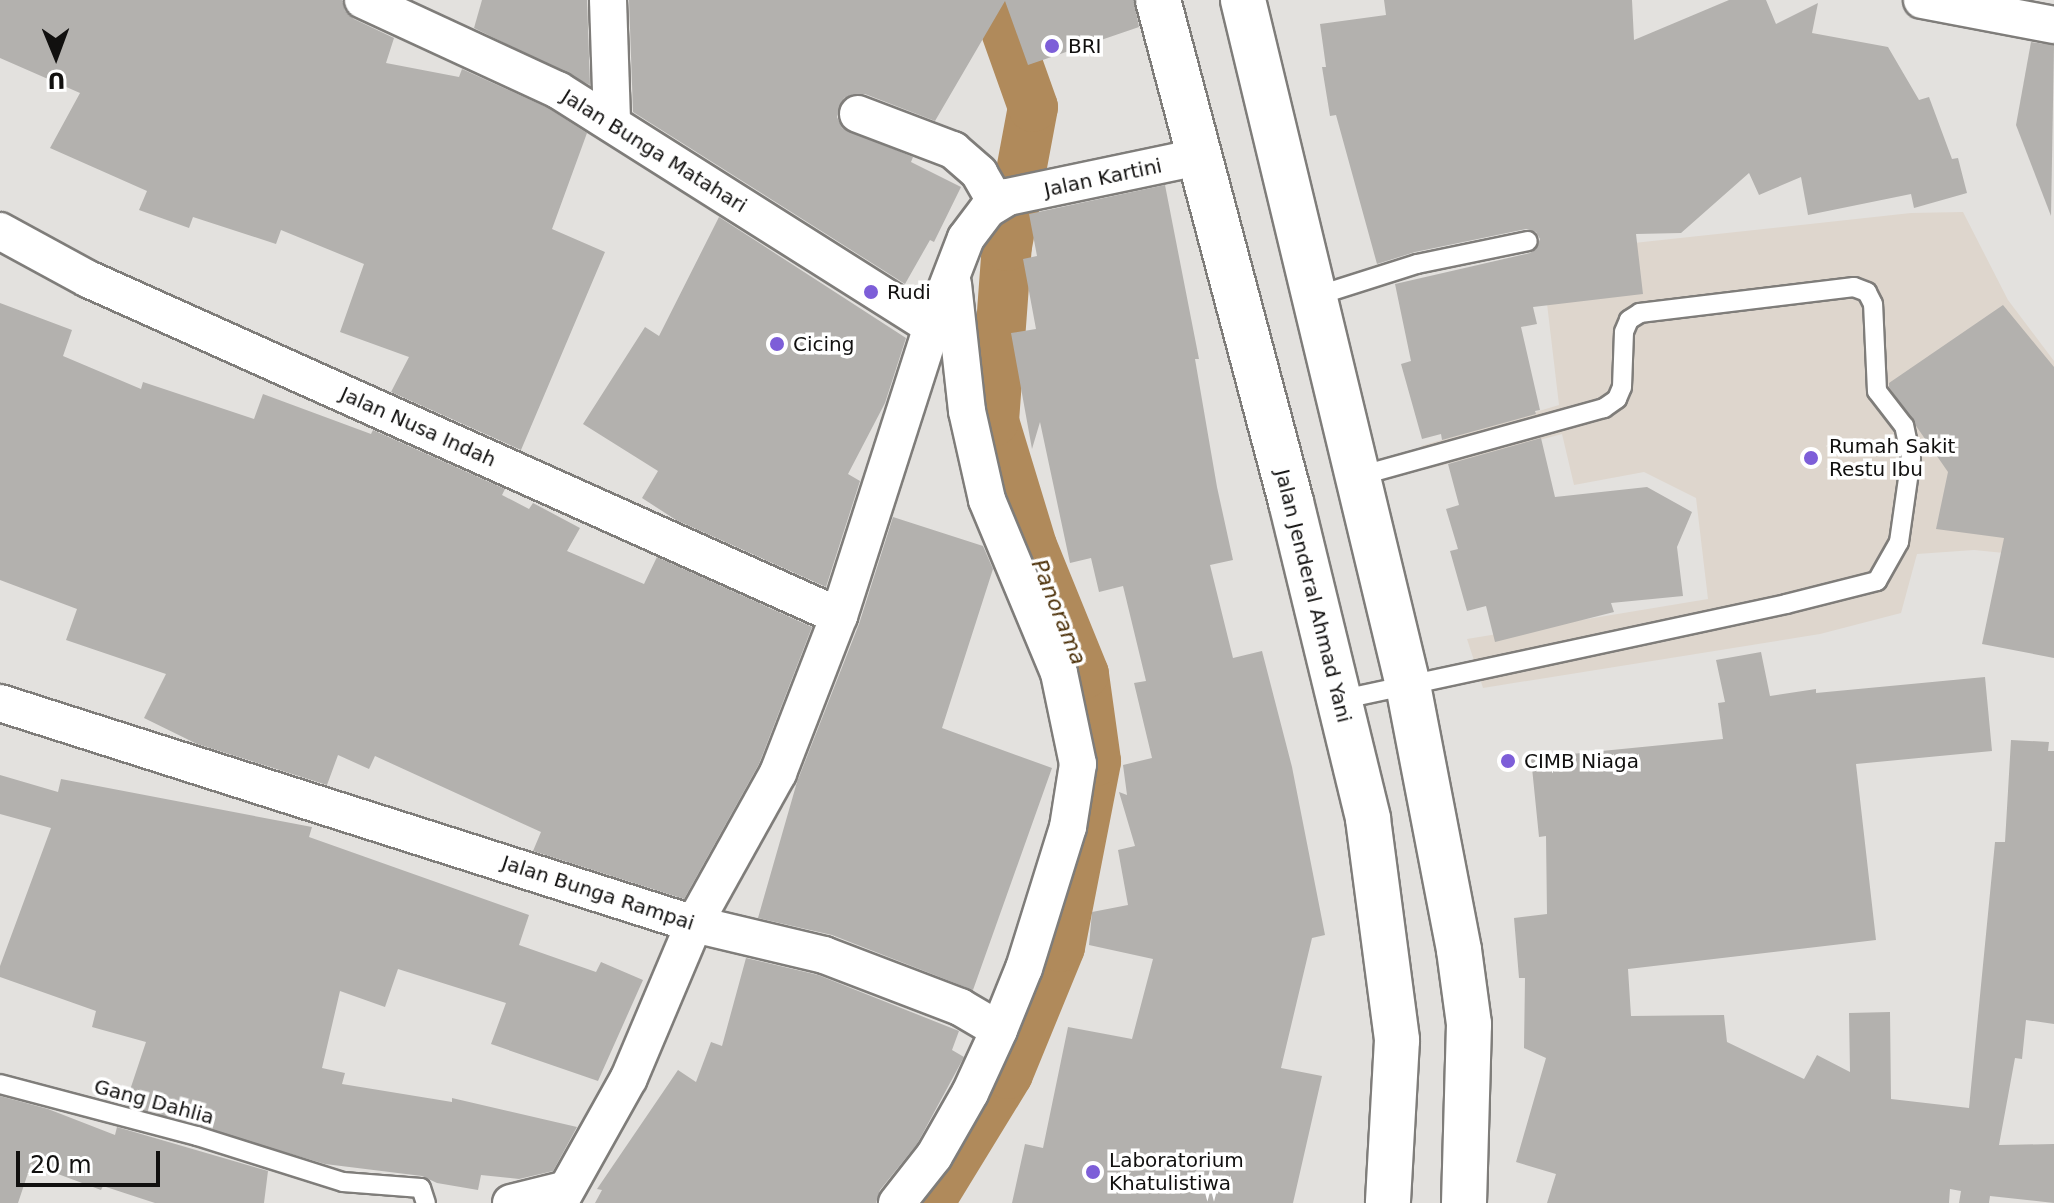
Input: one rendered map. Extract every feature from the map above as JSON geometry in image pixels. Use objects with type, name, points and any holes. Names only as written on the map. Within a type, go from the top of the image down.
[{"type":"main road","name":"Jalan Jenderal Ahmad Yani","points":[[1158,0],[1291,502],[1368,819],[1393,990],[1397,1040],[1388,1203]]},
{"type":"main road","points":[[1243,0],[1355,477],[1408,685],[1459,950],[1469,1024],[1464,1203]]},
{"type":"street","name":"Jalan Bunga Matahari","points":[[363,0],[558,90],[612,121],[932,326]]},
{"type":"street","points":[[608,0],[612,121]]},
{"type":"street","points":[[1922,0],[2054,25]]},
{"type":"street","points":[[511,1203],[561,1196],[629,1078],[694,924],[778,773],[839,616],[932,326],[966,238],[1002,200],[979,173],[953,150],[858,114]]},
{"type":"street","name":"Jalan Kartini","points":[[1002,200],[1198,157]]},
{"type":"street","name":"Jalan Nusa Indah","points":[[0,231],[88,279],[839,616]]},
{"type":"street","points":[[897,1203],[934,1156],[999,1030],[1024,968],[1068,827],[1078,764],[1075,733],[1059,673],[987,500],[967,411],[952,274]]},
{"type":"street","name":"Jalan Bunga Rampai","points":[[0,703],[694,924],[824,955],[960,1007],[999,1030]]},
{"type":"lane","points":[[1313,297],[1417,264],[1528,241]]},
{"type":"lane","points":[[1339,700],[1786,604],[1877,581],[1899,542],[1911,458],[1904,426],[1877,391],[1873,304],[1867,292],[1854,287],[1640,313],[1629,320],[1624,332],[1622,387],[1617,399],[1604,408],[1355,477]]},
{"type":"lane","name":"Gang Dahlia","points":[[0,1084],[197,1136],[343,1182],[421,1188],[426,1203]]},
{"type":"shaded area","name":"Rumah Sakit Restu Ibu","points":[[1963,212],[2008,300],[2054,361],[2054,558],[1974,550],[1917,554],[1901,613],[1820,634],[1483,688],[1467,639],[1708,599],[1696,498],[1644,472],[1574,485],[1562,434],[1424,470],[1421,446],[1559,405],[1541,253],[1911,213]]},
{"type":"building","points":[[0,0],[342,0],[345,11],[354,19],[394,38],[386,63],[459,77],[462,69],[548,108],[587,133],[552,229],[605,252],[521,450],[391,392],[409,357],[340,332],[364,264],[281,230],[276,244],[193,217],[189,228],[139,210],[147,191],[50,148],[80,93],[0,58]]},
{"type":"building","points":[[482,0],[587,0],[590,85],[474,28]]},
{"type":"building","points":[[629,0],[1134,0],[1139,27],[1028,65],[1005,1],[935,121],[865,94],[844,98],[837,117],[842,128],[913,157],[911,162],[961,187],[934,242],[930,240],[905,284],[633,112]]},
{"type":"building","points":[[1384,0],[1632,0],[1634,40],[1729,0],[1766,0],[1776,24],[1818,3],[1812,33],[1888,47],[1919,100],[1929,97],[1952,159],[1958,158],[1967,193],[1914,208],[1911,194],[1808,215],[1801,177],[1759,195],[1749,173],[1681,233],[1636,234],[1643,294],[1533,307],[1537,324],[1521,327],[1540,410],[1535,411],[1536,414],[1442,440],[1441,434],[1422,439],[1401,364],[1411,361],[1395,284],[1530,253],[1536,249],[1540,239],[1536,232],[1526,229],[1415,252],[1377,264],[1336,115],[1330,116],[1322,67],[1326,67],[1320,24],[1386,15]]},
{"type":"building","points":[[2031,42],[2054,45],[2051,216],[2016,125]]},
{"type":"building","points":[[1165,185],[1199,359],[1195,359],[1217,487],[1233,560],[1210,565],[1233,658],[1262,651],[1292,767],[1325,935],[1312,938],[1281,1068],[1322,1076],[1293,1203],[1012,1203],[1025,1144],[1043,1148],[1068,1027],[1132,1039],[1153,959],[1089,945],[1092,912],[1128,905],[1118,850],[1135,846],[1119,792],[1127,795],[1123,765],[1152,758],[1134,683],[1146,681],[1123,586],[1099,592],[1091,558],[1070,563],[1040,422],[1032,449],[1011,333],[1036,329],[1023,259],[1037,256],[1029,214]]},
{"type":"building","points":[[719,217],[906,338],[885,403],[848,474],[860,481],[826,587],[676,520],[642,498],[658,471],[583,424],[645,327],[659,336]]},
{"type":"building","points":[[0,303],[72,330],[63,356],[141,389],[143,382],[254,419],[263,394],[371,434],[373,430],[505,489],[502,495],[529,509],[533,503],[580,528],[567,551],[644,584],[657,557],[812,627],[759,764],[684,899],[533,851],[541,832],[375,756],[369,769],[338,755],[327,785],[197,744],[144,718],[166,674],[66,640],[77,609],[0,580]]},
{"type":"building","points":[[2003,305],[2054,367],[2054,658],[1982,644],[2004,538],[1936,529],[1948,472],[1889,387],[1889,383]]},
{"type":"building","points":[[1541,438],[1555,497],[1647,487],[1692,512],[1677,547],[1683,596],[1611,603],[1614,612],[1495,642],[1486,606],[1467,611],[1450,551],[1458,549],[1446,509],[1459,505],[1448,464]]},
{"type":"building","points":[[893,517],[983,546],[993,569],[942,728],[1052,768],[973,990],[832,935],[758,918],[797,782],[859,624]]},
{"type":"building","points":[[1761,652],[1770,696],[1816,689],[1816,693],[1985,677],[1992,751],[1856,764],[1876,940],[1628,969],[1631,1016],[1724,1015],[1727,1042],[1804,1079],[1817,1055],[1850,1072],[1849,1013],[1890,1012],[1891,1099],[1969,1108],[1995,842],[2005,842],[2011,740],[2049,742],[2048,751],[2054,751],[2054,1024],[2026,1020],[2022,1059],[2015,1058],[1999,1145],[2054,1144],[2054,1203],[1990,1196],[1989,1203],[1959,1203],[1961,1191],[1950,1189],[1949,1203],[1547,1203],[1556,1174],[1516,1162],[1546,1058],[1524,1048],[1525,978],[1519,978],[1514,918],[1547,914],[1546,836],[1539,837],[1531,758],[1723,739],[1718,703],[1725,702],[1716,660]]},
{"type":"building","points":[[0,775],[58,792],[61,779],[312,827],[309,837],[529,915],[519,945],[596,972],[601,962],[643,980],[598,1081],[491,1044],[506,1003],[398,969],[385,1007],[340,991],[322,1068],[345,1073],[342,1084],[452,1102],[452,1098],[577,1127],[553,1171],[519,1179],[481,1175],[478,1190],[437,1183],[422,1176],[325,1164],[125,1105],[146,1042],[92,1027],[96,1011],[0,977],[0,966],[51,828],[0,814]]},
{"type":"building","points":[[746,958],[818,975],[959,1031],[952,1050],[964,1057],[917,1144],[880,1190],[876,1203],[595,1203],[602,1190],[597,1189],[678,1070],[696,1082],[711,1042],[722,1046]]},
{"type":"building","points":[[0,1096],[48,1109],[115,1135],[117,1127],[268,1171],[264,1203],[155,1203],[103,1186],[101,1190],[31,1164],[18,1203],[0,1203]]},
{"type":"waterway","name":"Panorama","points":[[929,1203],[1008,1074],[1060,947],[1096,761],[1084,674],[1032,546],[994,421],[1007,246],[1033,107],[995,0]]},
{"type":"place","name":"BRI","points":[[1052,46]]},
{"type":"place","name":"Rudi","points":[[871,292]]},
{"type":"place","name":"Cicing","points":[[777,344]]},
{"type":"place","name":"Rumah Sakit Restu Ibu","points":[[1811,458]]},
{"type":"place","name":"CIMB Niaga","points":[[1508,761]]},
{"type":"place","name":"Laboratorium Khatulistiwa","points":[[1093,1172]]}]
